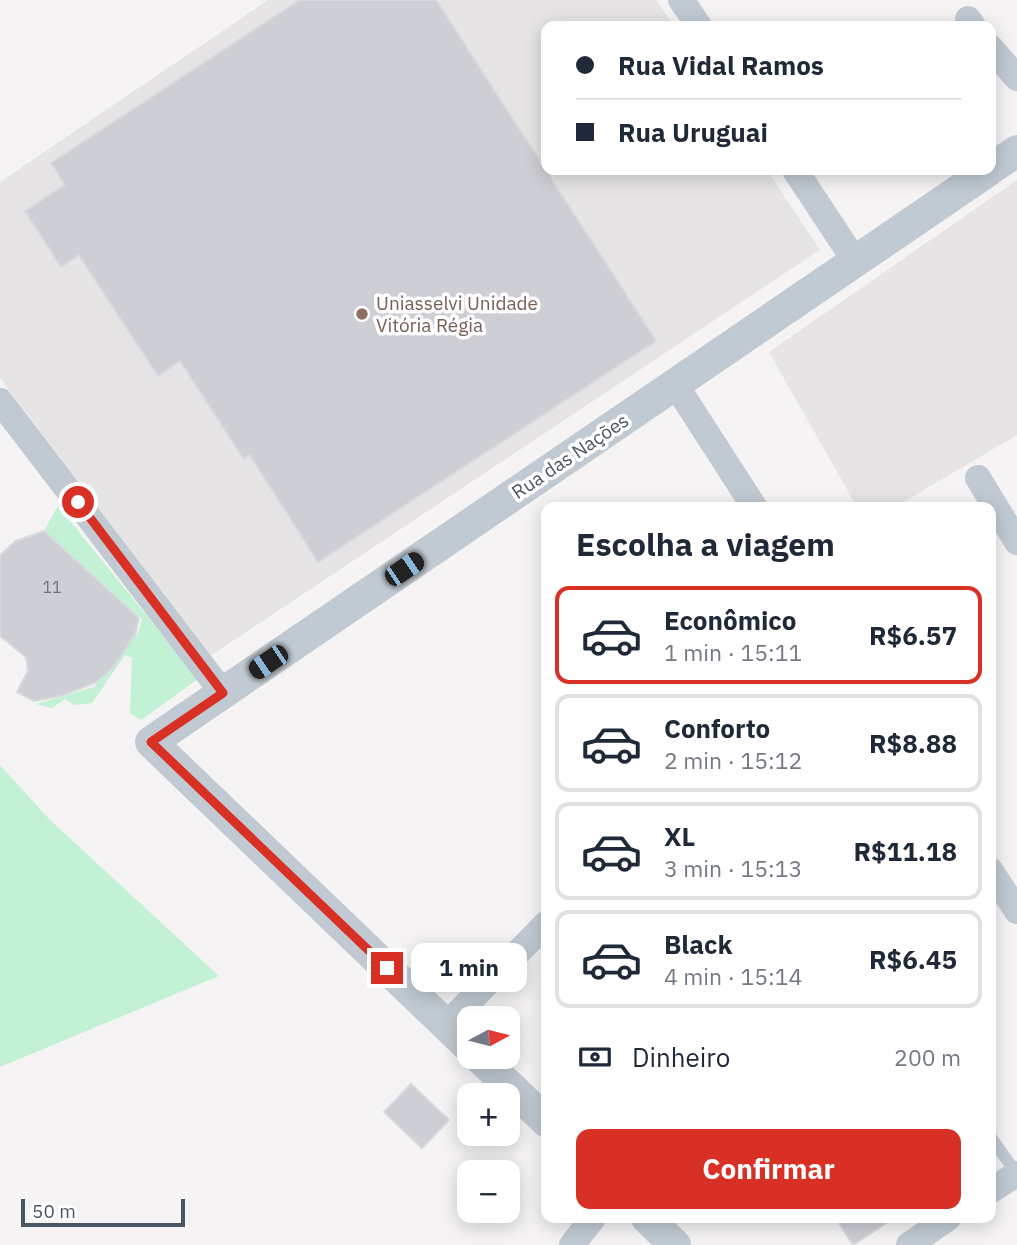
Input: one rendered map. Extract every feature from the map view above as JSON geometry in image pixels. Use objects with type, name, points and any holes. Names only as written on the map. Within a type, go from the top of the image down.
[{"type":"street","points":[[681,0],[696,21]]},
{"type":"street","points":[[996,54],[1017,78]]},
{"type":"street","name":"Rua das Nações","points":[[996,165],[1017,151]]},
{"type":"street","points":[[798,175],[855,261]]},
{"type":"street","name":"Rua das Nações","points":[[446,1025],[151,742],[981,175]]},
{"type":"street","points":[[675,384],[751,502]]},
{"type":"street","points":[[0,401],[223,693]]},
{"type":"street","points":[[978,478],[993,502]]},
{"type":"street","points":[[996,507],[1017,541]]},
{"type":"street","points":[[996,879],[1017,911]]},
{"type":"street","points":[[457,1036],[446,1025],[541,929]]},
{"type":"street","points":[[492,1069],[541,1116]]},
{"type":"street","points":[[996,1187],[1017,1174]]},
{"type":"street","points":[[572,1245],[589,1223]]},
{"type":"street","points":[[652,1223],[675,1245]]},
{"type":"street","points":[[909,1245],[941,1223]]},
{"type":"lane","points":[[996,1144],[1017,1174]]},
{"type":"shaded area","name":"Uniasselvi Unidade Vitória Régia","points":[[268,0],[656,0],[671,21],[541,21],[541,175],[770,175],[820,250],[210,656],[0,378],[0,182]]},
{"type":"shaded area","points":[[1017,180],[1017,435],[903,502],[854,502],[769,352]]},
{"type":"green space","points":[[58,506],[198,679],[141,720],[130,713],[132,658],[125,655],[92,703],[74,705],[65,699],[52,708],[36,704],[94,687],[139,631],[142,619],[44,531]]},
{"type":"green space","points":[[0,765],[49,819],[219,976],[0,1067]]},
{"type":"building","name":"Uniasselvi Unidade Vitória Régia","points":[[300,0],[436,0],[541,163],[541,175],[549,175],[656,341],[318,562],[250,455],[244,459],[180,361],[158,376],[79,255],[61,267],[25,211],[65,185],[51,163]]},
{"type":"building","points":[[44,531],[139,618],[135,634],[114,666],[95,683],[64,695],[34,701],[17,692],[28,671],[26,657],[0,636],[0,555],[16,541]]},
{"type":"building","points":[[411,1084],[449,1120],[422,1148],[384,1112]]},
{"type":"building","points":[[839,1223],[886,1223],[853,1245]]},
{"type":"place","name":"Uniasselvi Unidade Vitória Régia","points":[[362,314]]},
{"type":"route","points":[[78,502],[223,693],[151,742],[387,968]]}]
